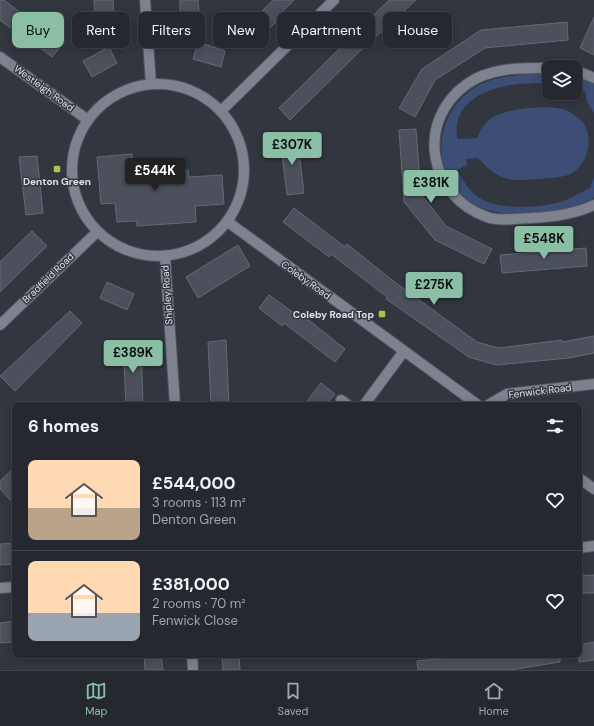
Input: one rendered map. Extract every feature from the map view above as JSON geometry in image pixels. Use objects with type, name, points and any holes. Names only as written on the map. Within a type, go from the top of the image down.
[{"type":"street","points":[[145,0],[151,84]]},
{"type":"street","points":[[221,111],[334,0]]},
{"type":"street","name":"Westleigh Road","points":[[0,57],[88,120]]},
{"type":"street","points":[[542,68],[501,70],[482,76],[467,84],[454,96],[442,112],[436,134],[434,147],[440,177],[458,199],[473,211],[489,218],[507,219],[544,217],[568,213],[594,205]]},
{"type":"street","points":[[582,73],[594,78]]},
{"type":"street","points":[[151,84],[170,85],[192,91],[209,100],[221,111],[237,135],[245,165],[242,190],[236,208],[228,222],[208,241],[189,252],[165,257],[145,256],[126,251],[97,232],[84,216],[74,191],[72,158],[77,139],[88,120],[105,102],[125,90],[151,84]]},
{"type":"street","name":"Coleby Road","points":[[228,222],[474,402]]},
{"type":"street","name":"Bradfield Road","points":[[0,325],[97,232]]},
{"type":"street","name":"Shipley Road","points":[[165,257],[175,402]]},
{"type":"street","points":[[366,402],[404,351]]},
{"type":"street","name":"Fenwick Road","points":[[493,402],[506,394],[594,384]]},
{"type":"street","points":[[582,480],[594,489]]},
{"type":"street","points":[[582,548],[594,546]]},
{"type":"street","points":[[0,588],[12,587]]},
{"type":"street","points":[[192,658],[193,670]]},
{"type":"shaded area","points":[[542,73],[542,83],[509,86],[494,89],[481,94],[470,102],[462,112],[457,124],[457,139],[477,138],[482,128],[489,120],[495,116],[514,110],[546,107],[563,109],[579,118],[585,126],[589,140],[586,156],[578,168],[565,176],[529,180],[512,180],[499,176],[492,172],[478,158],[466,159],[467,165],[457,170],[471,191],[483,200],[499,205],[529,207],[548,205],[569,199],[590,188],[594,177],[594,198],[576,206],[562,209],[542,212],[500,213],[484,209],[476,205],[460,192],[449,177],[443,160],[442,142],[445,125],[454,108],[466,94],[483,83],[502,78]]},
{"type":"shaded area","points":[[582,79],[594,83],[594,113],[587,102],[585,91],[582,90]]},
{"type":"building","points":[[0,0],[4,0],[20,12],[12,12],[12,29],[0,20]]},
{"type":"building","points":[[94,0],[113,0],[114,12],[95,12]]},
{"type":"building","points":[[180,0],[198,0],[199,12],[180,12]]},
{"type":"building","points":[[273,0],[294,0],[282,12],[277,12],[277,17],[274,20],[276,22],[269,29],[269,12],[261,12]]},
{"type":"building","points":[[389,0],[416,0],[403,12],[383,12],[383,30],[375,38],[375,14]]},
{"type":"building","points":[[594,17],[594,55],[580,48]]},
{"type":"building","points":[[567,22],[568,40],[485,48],[435,80],[415,117],[399,108],[422,69],[481,30]]},
{"type":"building","points":[[205,44],[225,51],[221,67],[193,59],[196,48],[205,48]]},
{"type":"building","points":[[40,48],[59,48],[52,57]]},
{"type":"building","points":[[110,48],[117,63],[92,77],[83,61]]},
{"type":"building","points":[[340,48],[364,48],[290,120],[279,108]]},
{"type":"building","points":[[416,129],[421,194],[446,226],[492,249],[484,264],[435,240],[404,202],[399,130]]},
{"type":"building","points":[[297,136],[304,193],[287,195],[280,138]]},
{"type":"building","points":[[132,154],[133,167],[161,165],[162,172],[188,170],[189,177],[222,175],[224,204],[195,206],[196,222],[137,226],[137,221],[117,222],[115,203],[101,204],[97,157]]},
{"type":"building","points":[[37,156],[43,213],[26,215],[19,157]]},
{"type":"building","points":[[294,208],[345,247],[347,244],[392,280],[477,342],[499,348],[562,340],[562,342],[594,336],[594,353],[569,358],[496,365],[469,357],[386,299],[387,297],[331,254],[329,257],[283,222]]},
{"type":"building","points":[[32,231],[47,246],[0,292],[0,262]]},
{"type":"building","points":[[238,245],[250,266],[198,298],[186,277]]},
{"type":"building","points":[[586,248],[587,266],[502,273],[500,255]]},
{"type":"building","points":[[107,282],[134,294],[127,310],[100,298]]},
{"type":"building","points":[[269,295],[298,316],[300,313],[345,349],[335,362],[284,323],[282,326],[259,308]]},
{"type":"building","points":[[70,311],[82,323],[15,391],[0,376]]},
{"type":"building","points":[[226,340],[229,402],[211,402],[208,342]]},
{"type":"building","points":[[141,344],[143,402],[126,402],[123,345]]},
{"type":"building","points":[[321,383],[335,394],[328,402],[306,402]]},
{"type":"building","points":[[12,470],[12,502],[0,489],[0,481]]},
{"type":"building","points":[[12,543],[12,564],[0,565],[0,544]]},
{"type":"building","points":[[594,575],[594,593],[582,593],[582,576]]},
{"type":"building","points":[[12,621],[12,642],[0,643],[0,623]]},
{"type":"building","points":[[594,642],[594,660],[579,662],[579,658],[582,658],[582,644]]},
{"type":"building","points":[[144,658],[161,658],[163,670],[145,670]]},
{"type":"building","points":[[222,658],[239,658],[240,670],[223,670]]},
{"type":"building","points":[[452,658],[560,658],[560,662],[510,670],[418,670],[417,661]]},
{"type":"place","name":"Denton Green","points":[[57,169]]},
{"type":"place","name":"Coleby Road Top","points":[[382,314]]}]
